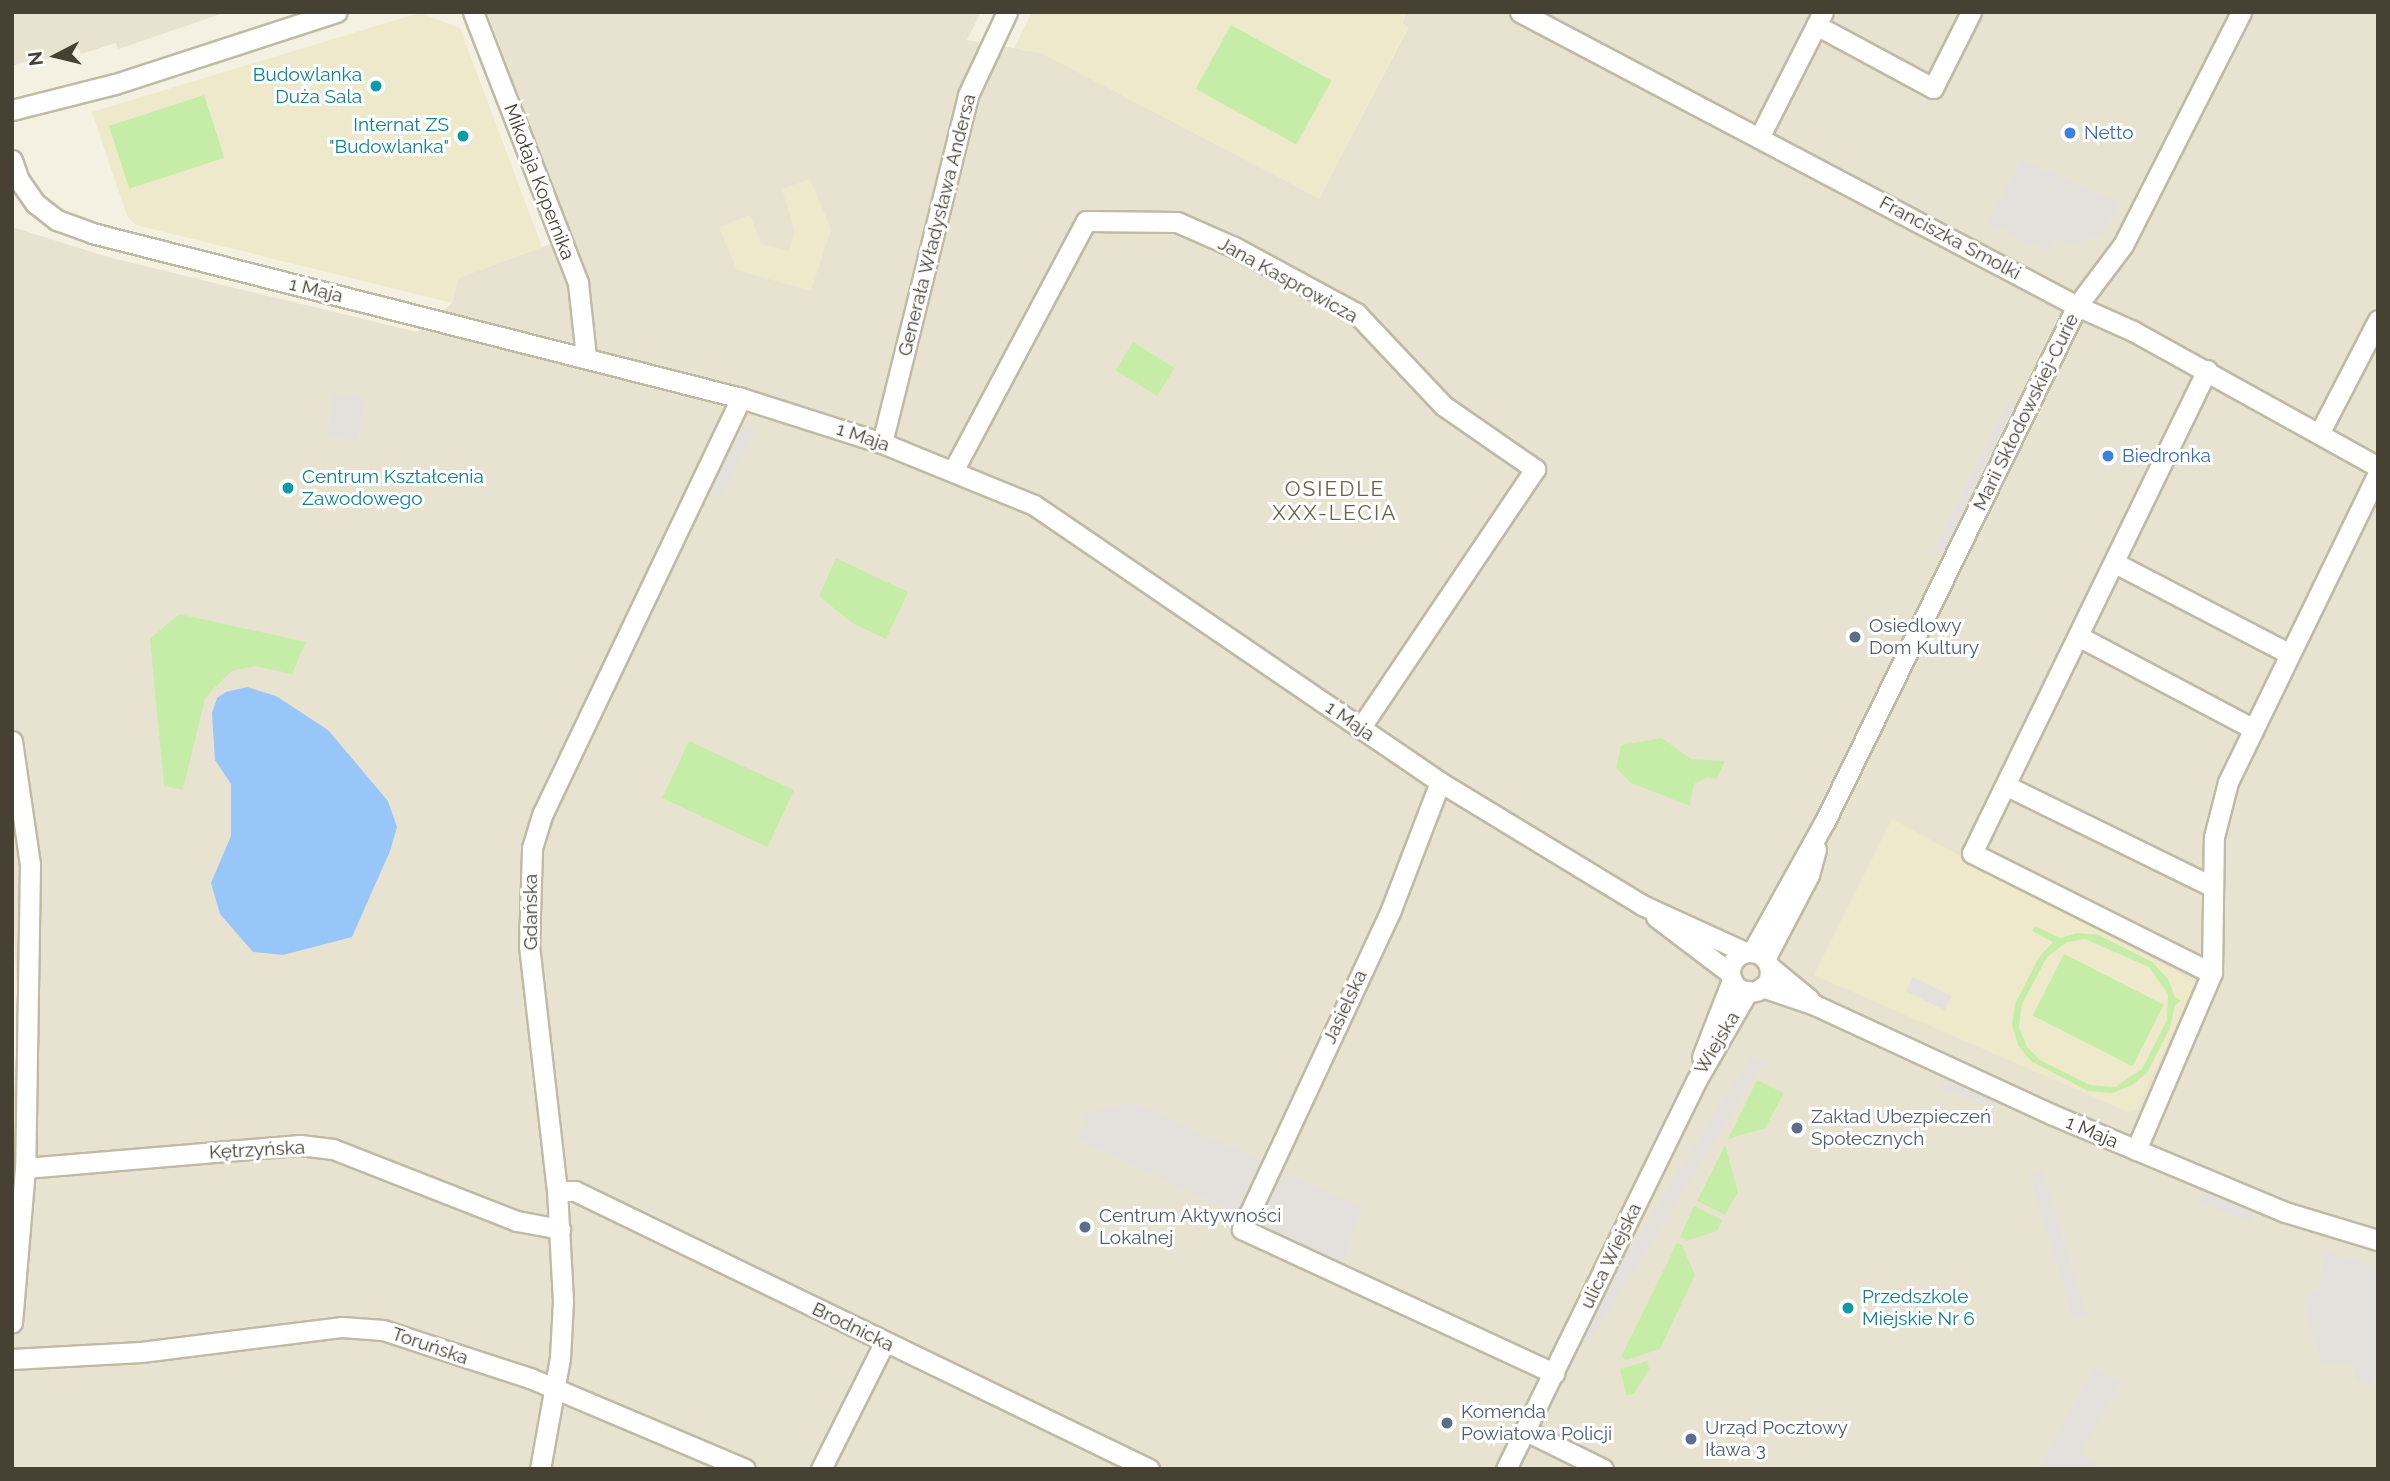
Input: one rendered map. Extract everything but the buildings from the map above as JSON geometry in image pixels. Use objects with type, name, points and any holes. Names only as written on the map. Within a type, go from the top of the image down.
[{"type":"street","points":[[12,110],[115,84],[337,12]]},
{"type":"street","name":"Mikołaja Kopernika","points":[[473,12],[578,283],[586,356]]},
{"type":"street","name":"Generała Władysława Andersa","points":[[881,443],[968,95],[1007,12]]},
{"type":"street","name":"Franciszka Smolki","points":[[1520,12],[2077,306],[2207,370],[2378,467]]},
{"type":"street","points":[[1759,138],[1820,18],[1934,88],[1971,12]]},
{"type":"street","name":"Marii Skłodowskiej-Curie","points":[[1758,957],[1808,875],[1825,821],[2077,306],[2123,245],[2241,12]]},
{"type":"street","name":"1 Maja","points":[[12,160],[16,182],[35,202],[57,220],[92,233],[586,356],[741,398],[881,443],[953,471],[1066,524],[1440,782],[1642,905],[1758,957],[1815,1005]]},
{"type":"street","name":"Jana Kasprowicza","points":[[953,471],[1086,221],[1177,222],[1234,247],[1356,313],[1444,406],[1535,469],[1360,728]]},
{"type":"street","points":[[2320,432],[2378,320]]},
{"type":"street","points":[[2207,370],[2007,786],[1972,853],[2212,973]]},
{"type":"street","name":"Gdańska","points":[[540,1469],[554,1389],[562,1301],[557,1191],[529,946],[533,848],[543,813],[741,398]]},
{"type":"street","points":[[2136,1150],[2212,973],[2213,887],[2219,808],[2252,728],[2378,473]]},
{"type":"street","points":[[2115,563],[2288,653]]},
{"type":"street","points":[[2078,636],[2252,728]]},
{"type":"street","points":[[12,741],[30,864],[25,1168],[12,1322]]},
{"type":"street","name":"Jasielska","points":[[1440,782],[1390,912],[1242,1229],[1554,1373]]},
{"type":"street","points":[[2007,786],[2213,887]]},
{"type":"street","name":"1 Maja","points":[[1642,905],[1731,976],[1755,989],[1815,1005],[2136,1150],[2285,1212],[2378,1240]]},
{"type":"street","name":"Wiejska","points":[[1758,957],[1755,989],[1696,1081],[1710,1028],[1731,976],[1733,960],[1758,957]]},
{"type":"street","name":"ulica Wiejska","points":[[1526,1431],[1696,1081]]},
{"type":"street","name":"Kętrzyńska","points":[[25,1168],[311,1146],[333,1149],[517,1221],[560,1229]]},
{"type":"street","name":"Brodnicka","points":[[557,1191],[575,1191],[1145,1468]]},
{"type":"street","name":"Toruńska","points":[[12,1359],[141,1352],[342,1327],[383,1330],[554,1389],[745,1469]]},
{"type":"street","points":[[821,1469],[884,1343]]},
{"type":"street","points":[[1506,1469],[1526,1431],[1603,1469]]},
{"type":"shaded area","points":[[12,12],[227,12],[118,49],[116,43],[81,54],[79,48],[32,64],[30,60],[12,66]]},
{"type":"shaded area","points":[[487,12],[981,12],[967,40],[1042,53],[1319,198],[1408,28],[1402,23],[1407,12],[2378,12],[2378,1469],[12,1469],[12,1137],[18,1011],[12,886],[12,227],[108,257],[417,332],[452,303],[458,278],[572,236]]},
{"type":"shaded area","points":[[1032,12],[1407,12],[1402,23],[1408,27],[1319,198],[1042,53],[1014,48]]},
{"type":"shaded area","points":[[419,13],[460,28],[542,247],[458,278],[452,303],[136,225],[127,216],[92,112]]},
{"type":"shaded area","points":[[2021,159],[2120,203],[2102,234],[2075,245],[2054,240],[2046,251],[1988,223]]},
{"type":"shaded area","points":[[810,179],[831,229],[811,291],[737,270],[719,227],[750,215],[761,244],[789,251],[795,231],[782,189]]},
{"type":"shaded area","points":[[334,393],[365,398],[358,441],[327,436]]},
{"type":"shaded area","points":[[2021,402],[1946,552],[1932,554],[2004,409]]},
{"type":"shaded area","points":[[744,424],[756,430],[721,498],[709,492]]},
{"type":"shaded area","points":[[1892,819],[2196,982],[2137,1109],[2128,1112],[1814,975]]},
{"type":"shaded area","points":[[1913,977],[1952,996],[1945,1010],[1906,991]]},
{"type":"shaded area","points":[[1751,1055],[1764,1063],[1588,1344],[1576,1336]]},
{"type":"shaded area","points":[[1944,1076],[1997,1099],[1993,1110],[1939,1087]]},
{"type":"shaded area","points":[[1127,1103],[1143,1106],[1363,1208],[1342,1263],[1076,1139],[1087,1123],[1081,1115]]},
{"type":"shaded area","points":[[2042,1169],[2087,1315],[2073,1319],[2029,1173]]},
{"type":"shaded area","points":[[2204,1191],[2254,1211],[2250,1222],[2200,1202]]},
{"type":"shaded area","points":[[2324,1251],[2378,1267],[2378,1371],[2372,1386],[2355,1380],[2353,1365],[2338,1362],[2323,1366],[2302,1297],[2319,1291]]},
{"type":"shaded area","points":[[2095,1367],[2121,1382],[2081,1453],[2097,1463],[2094,1469],[2037,1469]]},
{"type":"green space","points":[[1231,25],[1332,81],[1296,145],[1196,89]]},
{"type":"green space","points":[[204,95],[224,158],[129,189],[109,126]]},
{"type":"green space","points":[[1133,342],[1175,368],[1157,396],[1116,370]]},
{"type":"green space","points":[[836,558],[908,592],[886,639],[852,623],[819,596]]},
{"type":"green space","points":[[179,614],[306,642],[292,674],[255,666],[232,671],[213,689],[205,699],[183,790],[164,786],[150,639]]},
{"type":"green space","points":[[1662,738],[1691,759],[1725,761],[1716,780],[1708,777],[1694,784],[1690,806],[1631,783],[1616,768],[1621,745]]},
{"type":"green space","points":[[689,741],[794,790],[768,847],[662,798]]},
{"type":"green space","points":[[2035,926],[2060,938],[2077,933],[2099,935],[2152,962],[2168,979],[2175,997],[2181,1001],[2175,1005],[2170,1028],[2147,1073],[2132,1085],[2113,1093],[2088,1091],[2031,1061],[2018,1045],[2012,1025],[2015,1004],[2039,957],[2053,942],[2032,931]],"holes":[[[2085,939],[2149,967],[2168,994],[2167,1020],[2142,1069],[2115,1087],[2090,1085],[2040,1060],[2027,1047],[2019,1027],[2022,1004],[2047,957],[2067,942]]]},
{"type":"green space","points":[[2064,954],[2164,1005],[2132,1066],[2033,1015]]},
{"type":"green space","points":[[1757,1080],[1784,1093],[1765,1128],[1728,1139]]},
{"type":"green space","points":[[1725,1145],[1738,1192],[1725,1215],[1697,1201]]},
{"type":"green space","points":[[1694,1206],[1723,1220],[1717,1231],[1686,1241],[1680,1237]]},
{"type":"green space","points":[[1677,1243],[1682,1245],[1695,1275],[1660,1349],[1626,1360],[1621,1357]]},
{"type":"green space","points":[[1647,1361],[1649,1369],[1634,1394],[1626,1395],[1620,1369]]},
{"type":"water","points":[[247,687],[276,696],[328,730],[388,801],[397,827],[390,851],[352,937],[283,955],[253,952],[220,914],[211,883],[231,836],[231,784],[215,760],[212,713],[217,698],[226,692]]},
{"type":"place","name":"Budowlanka Duża Sala","points":[[376,86]]},
{"type":"place","name":"Netto","points":[[2070,133]]},
{"type":"place","name":"Internat ZS \"Budowlanka\"","points":[[463,136]]},
{"type":"place","name":"Biedronka","points":[[2108,456]]},
{"type":"place","name":"Centrum Kształcenia Zawodowego","points":[[288,488]]},
{"type":"place","name":"Osiedlowy Dom Kultury","points":[[1855,637]]},
{"type":"place","name":"Zakład Ubezpieczeń Społecznych","points":[[1797,1128]]},
{"type":"place","name":"Centrum Aktywności Lokalnej","points":[[1085,1227]]},
{"type":"place","name":"Przedszkole Miejskie Nr 6","points":[[1848,1308]]},
{"type":"place","name":"Komenda Powiatowa Policji","points":[[1447,1423]]},
{"type":"place","name":"Urząd Pocztowy Iława 3","points":[[1691,1439]]},
{"type":"district","name":"OSIEDLE XXX-LECIA","points":[[1335,501]]}]
